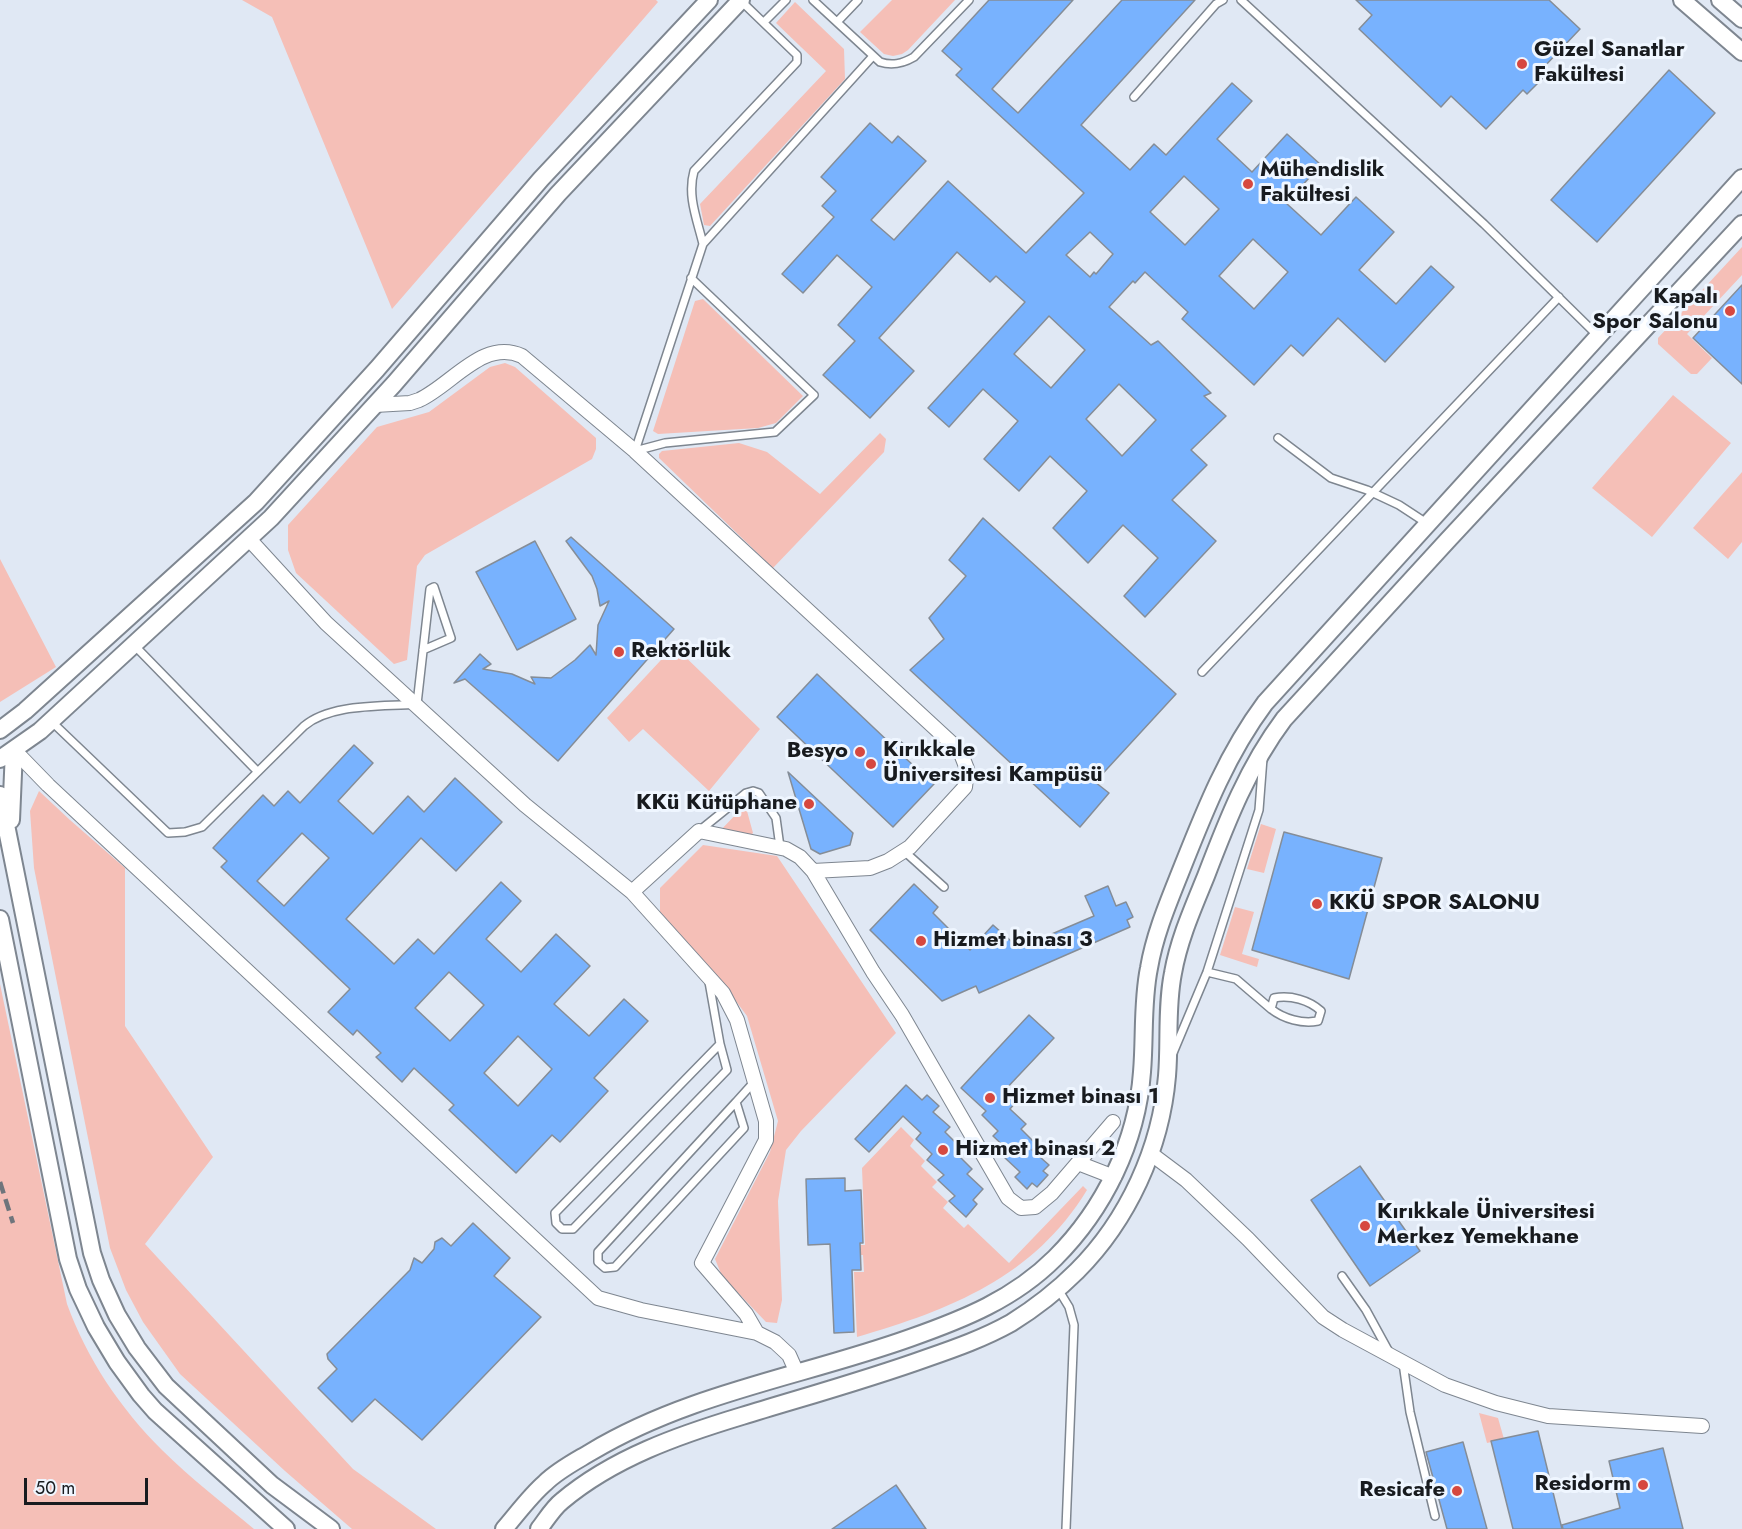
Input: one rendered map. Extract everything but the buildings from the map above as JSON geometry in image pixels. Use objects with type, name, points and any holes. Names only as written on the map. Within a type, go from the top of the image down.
[{"type":"street","points":[[0,730],[34,704],[234,523],[358,390],[541,179],[709,0]]},
{"type":"street","points":[[716,0],[737,5]]},
{"type":"street","points":[[1682,0],[1742,52]]},
{"type":"street","points":[[1720,0],[1742,19]]},
{"type":"street","points":[[7,755],[51,721],[280,509],[375,405],[558,194],[737,5]]},
{"type":"street","points":[[504,1529],[545,1483],[577,1460],[611,1440],[692,1405],[880,1349],[959,1320],[997,1302],[1042,1270],[1080,1230],[1113,1177],[1131,1131],[1140,1090],[1145,995],[1153,946],[1219,778],[1243,734],[1265,704],[1742,178]]},
{"type":"street","points":[[539,1529],[560,1503],[591,1481],[640,1454],[700,1429],[888,1372],[975,1341],[1022,1316],[1058,1289],[1100,1245],[1118,1220],[1136,1187],[1150,1153],[1162,1109],[1168,1063],[1169,998],[1180,942],[1231,810],[1264,748],[1284,719],[1742,224]]},
{"type":"street","points":[[358,390],[375,405],[410,403],[419,400],[485,356],[507,351],[522,356],[635,451],[960,751],[967,768],[965,787],[904,851],[882,863],[863,869],[813,871]]},
{"type":"street","points":[[234,523],[326,623],[525,805],[632,892],[723,993],[733,1010],[755,1082],[766,1121],[766,1140],[702,1263],[746,1314],[757,1333]]},
{"type":"street","points":[[1428,524],[1447,541]]},
{"type":"street","points":[[7,755],[11,845]]},
{"type":"street","points":[[7,755],[48,785],[598,1298],[641,1310],[757,1333],[775,1342],[789,1355],[804,1397]]},
{"type":"street","points":[[0,795],[92,1253],[113,1306],[137,1348],[173,1393],[272,1485],[331,1529]]},
{"type":"street","points":[[632,892],[699,831],[786,849],[795,854],[813,871],[873,972],[902,1015],[1008,1198],[1021,1208],[1035,1207],[1052,1194],[1113,1122]]},
{"type":"street","points":[[0,919],[68,1259],[87,1308],[117,1362],[155,1411],[286,1529]]},
{"type":"street","points":[[1150,1153],[1194,1187],[1323,1317],[1445,1385],[1462,1392],[1548,1416],[1702,1426]]},
{"type":"street","points":[[1078,1163],[1136,1187]]},
{"type":"street","points":[[1042,1270],[1058,1289]]},
{"type":"lane","points":[[764,22],[786,0]]},
{"type":"lane","points":[[813,0],[880,62],[888,64],[902,63],[910,59],[969,0]]},
{"type":"lane","points":[[837,22],[858,0]]},
{"type":"lane","points":[[1134,97],[1216,4],[1223,0]]},
{"type":"lane","points":[[1241,0],[1459,200],[1599,336]]},
{"type":"lane","points":[[703,244],[691,199],[691,182],[694,171],[797,62],[797,55],[764,22],[737,5]]},
{"type":"lane","points":[[635,451],[703,244],[873,56]]},
{"type":"lane","points":[[635,451],[665,443],[775,432],[814,395],[691,278]]},
{"type":"lane","points":[[1202,672],[1559,297]]},
{"type":"lane","points":[[1278,438],[1331,477],[1373,492],[1399,505],[1428,524]]},
{"type":"lane","points":[[51,721],[168,833],[185,832],[202,827],[304,726],[320,715],[338,710],[417,704],[423,650],[430,589],[434,587],[451,638],[423,650]]},
{"type":"lane","points":[[135,645],[257,771]]},
{"type":"lane","points":[[1168,1063],[1207,972],[1259,810],[1264,748]]},
{"type":"lane","points":[[699,831],[746,793],[755,791],[759,793],[776,818],[780,848]]},
{"type":"lane","points":[[904,851],[944,887]]},
{"type":"lane","points":[[1207,972],[1236,979],[1271,1009],[1280,1016],[1307,1023],[1318,1021],[1321,1011],[1313,1004],[1285,996],[1274,998],[1271,1009]]},
{"type":"lane","points":[[709,977],[720,1044],[727,1070],[573,1228],[562,1229],[556,1223],[555,1213],[720,1044]]},
{"type":"lane","points":[[736,1102],[744,1128],[615,1268],[605,1268],[598,1262],[598,1252],[736,1102],[755,1082]]},
{"type":"lane","points":[[1342,1276],[1397,1360],[1436,1516]]},
{"type":"lane","points":[[1058,1289],[1069,1307],[1074,1325],[1066,1529]]},
{"type":"shaded area","points":[[242,0],[656,0],[658,2],[392,309],[272,17]]},
{"type":"shaded area","points":[[892,0],[955,0],[908,50],[893,56],[884,54],[860,32]]},
{"type":"shaded area","points":[[795,2],[844,49],[845,79],[710,226],[704,225],[700,204],[826,71],[776,23]]},
{"type":"shaded area","points":[[1742,247],[1742,275],[1687,334],[1712,358],[1697,374],[1691,374],[1658,344],[1658,338]]},
{"type":"shaded area","points":[[703,299],[803,396],[776,423],[758,428],[658,434],[653,431],[695,301]]},
{"type":"shaded area","points":[[505,363],[515,367],[596,438],[596,449],[592,459],[425,555],[417,566],[407,660],[394,664],[296,573],[288,550],[288,525],[377,427],[429,412],[490,367]]},
{"type":"shaded area","points":[[1673,395],[1731,443],[1652,537],[1592,488]]},
{"type":"shaded area","points":[[880,433],[886,439],[884,452],[773,568],[659,458],[662,451],[739,443],[767,452],[820,494]]},
{"type":"shaded area","points":[[1742,472],[1742,542],[1728,559],[1693,528]]},
{"type":"shaded area","points":[[0,559],[56,667],[0,702]]},
{"type":"shaded area","points":[[674,646],[760,729],[709,791],[643,729],[629,742],[607,718]]},
{"type":"shaded area","points":[[39,791],[125,868],[125,1026],[213,1157],[145,1244],[353,1469],[436,1529],[352,1529],[180,1374],[143,1322],[126,1290],[110,1248],[34,868],[30,811]]},
{"type":"shaded area","points":[[741,809],[747,811],[753,833],[750,836],[717,834]]},
{"type":"shaded area","points":[[1261,824],[1276,829],[1264,873],[1247,869]]},
{"type":"shaded area","points":[[703,845],[777,856],[896,1033],[801,1131],[786,1150],[778,1201],[782,1300],[777,1323],[766,1322],[722,1276],[715,1259],[770,1152],[778,1121],[747,1016],[715,973],[660,912],[660,888]]},
{"type":"shaded area","points":[[1235,907],[1254,912],[1242,954],[1259,959],[1257,967],[1220,955]]},
{"type":"shaded area","points":[[0,984],[67,1304],[84,1344],[106,1382],[147,1434],[184,1470],[254,1529],[0,1529]]},
{"type":"shaded area","points":[[901,1127],[914,1140],[910,1146],[925,1161],[921,1166],[937,1182],[932,1187],[948,1202],[943,1208],[964,1228],[968,1224],[1009,1263],[1083,1186],[1087,1190],[1066,1220],[1042,1246],[1015,1268],[987,1286],[925,1315],[857,1337],[854,1272],[864,1272],[863,1255],[854,1255],[853,1245],[865,1245],[862,1168]]},
{"type":"shaded area","points":[[1479,1413],[1498,1418],[1504,1439],[1487,1443]]},
{"type":"railway","points":[[0,1182],[13,1223]]},
{"type":"place","name":"Güzel Sanatlar Fakültesi","points":[[1522,64]]},
{"type":"place","name":"Mühendislik Fakültesi","points":[[1248,184]]},
{"type":"place","name":"Kapalı Spor Salonu","points":[[1730,311]]},
{"type":"place","name":"Rektörlük","points":[[619,652]]},
{"type":"place","name":"Besyo","points":[[860,752]]},
{"type":"place","name":"Kırıkkale Üniversitesi Kampüsü","points":[[871,764]]},
{"type":"place","name":"KKü Kütüphane","points":[[809,804]]},
{"type":"place","name":"KKÜ SPOR SALONU","points":[[1317,904]]},
{"type":"place","name":"Hizmet binası 3","points":[[921,941]]},
{"type":"place","name":"Hizmet binası 1","points":[[990,1098]]},
{"type":"place","name":"Hizmet binası 2","points":[[943,1150]]},
{"type":"place","name":"Kırıkkale Üniversitesi Merkez Yemekhane","points":[[1365,1226]]},
{"type":"place","name":"Residorm","points":[[1643,1485]]},
{"type":"place","name":"Resicafe","points":[[1457,1491]]}]
